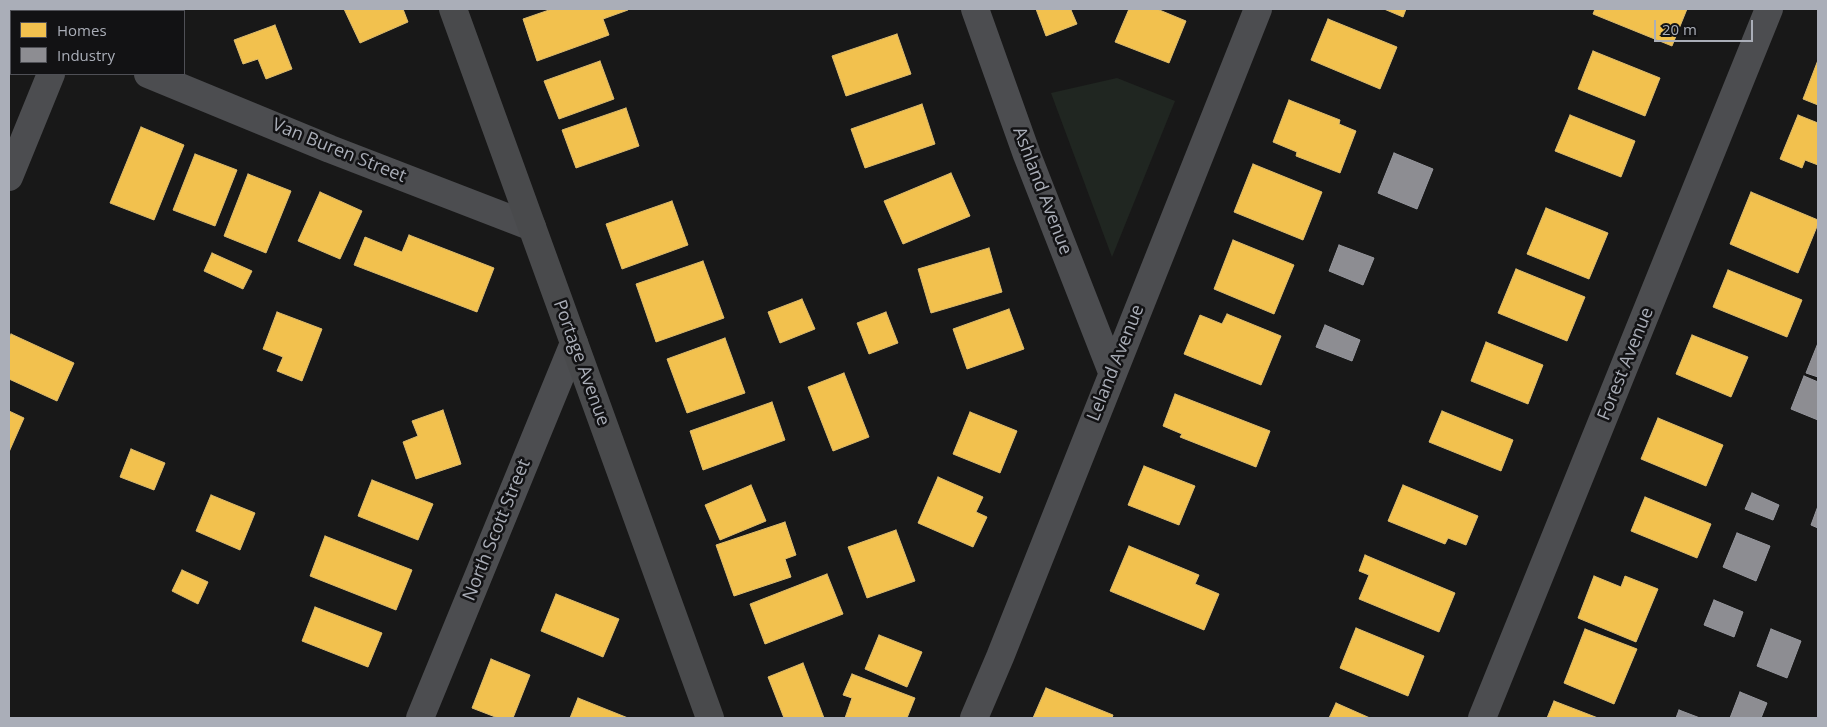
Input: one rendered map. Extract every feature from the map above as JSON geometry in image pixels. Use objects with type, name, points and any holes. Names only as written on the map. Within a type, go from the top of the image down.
[{"type":"main road","name":"Portage Avenue","points":[[453,9],[710,718]]},
{"type":"street","name":"Ashland Avenue","points":[[975,9],[1027,155],[1112,372]]},
{"type":"street","name":"Leland Avenue","points":[[974,718],[1258,9]]},
{"type":"street","name":"Forest Avenue","points":[[1482,718],[1769,9]]},
{"type":"street","points":[[9,177],[50,75]]},
{"type":"street","name":"Van Buren Street","points":[[150,75],[532,227]]},
{"type":"street","name":"North Scott Street","points":[[420,718],[574,343]]},
{"type":"shaded area","points":[[1117,78],[1175,101],[1112,257],[1051,93]]},
{"type":"building: Homes","points":[[129,9],[165,9],[164,10]]},
{"type":"building: Homes","points":[[344,9],[403,9],[408,22],[360,43]]},
{"type":"building: Homes","points":[[552,9],[628,10],[603,19],[609,35],[537,61],[523,19]]},
{"type":"building: Homes","points":[[1036,9],[1073,9],[1071,10],[1077,24],[1046,36]]},
{"type":"building: Homes","points":[[1129,9],[1157,9],[1186,21],[1169,63],[1115,42]]},
{"type":"building: Homes","points":[[1384,9],[1406,9],[1403,17]]},
{"type":"building: Homes","points":[[1595,9],[1687,9],[1672,46],[1593,14]]},
{"type":"building: Homes","points":[[1328,19],[1397,47],[1380,89],[1311,60]]},
{"type":"building: Homes","points":[[275,25],[292,69],[266,79],[258,59],[243,64],[234,40]]},
{"type":"building: Homes","points":[[897,34],[911,74],[846,96],[832,56]]},
{"type":"building: Homes","points":[[1593,51],[1660,78],[1645,116],[1578,89]]},
{"type":"building: Homes","points":[[1818,60],[1818,105],[1803,99]]},
{"type":"building: Homes","points":[[600,61],[614,99],[559,119],[544,81]]},
{"type":"building: Homes","points":[[1289,100],[1340,120],[1339,124],[1356,131],[1340,173],[1296,156],[1297,152],[1273,142]]},
{"type":"building: Homes","points":[[922,104],[935,144],[865,168],[851,129]]},
{"type":"building: Homes","points":[[626,108],[639,146],[576,168],[562,130]]},
{"type":"building: Homes","points":[[1570,115],[1635,141],[1621,177],[1555,151]]},
{"type":"building: Homes","points":[[1798,115],[1818,123],[1818,165],[1805,160],[1802,168],[1780,159]]},
{"type":"building: Homes","points":[[141,127],[184,145],[154,220],[110,203]]},
{"type":"building: Homes","points":[[195,154],[237,170],[215,226],[173,210]]},
{"type":"building: Homes","points":[[1253,164],[1322,192],[1303,240],[1234,212]]},
{"type":"building: Homes","points":[[951,173],[970,216],[903,244],[884,201]]},
{"type":"building: Homes","points":[[248,174],[291,191],[266,253],[224,236]]},
{"type":"building: Homes","points":[[320,192],[362,211],[340,259],[298,241]]},
{"type":"building: Homes","points":[[1751,192],[1818,220],[1798,273],[1730,244]]},
{"type":"building: Homes","points":[[672,201],[688,245],[622,269],[606,224]]},
{"type":"building: Homes","points":[[1546,208],[1608,233],[1589,279],[1527,254]]},
{"type":"building: Homes","points":[[409,235],[494,268],[477,312],[354,265],[365,237],[402,252]]},
{"type":"building: Homes","points":[[1233,240],[1294,265],[1274,314],[1214,289]]},
{"type":"building: Homes","points":[[989,248],[1002,292],[931,313],[918,269]]},
{"type":"building: Homes","points":[[212,253],[252,271],[243,289],[204,271]]},
{"type":"building: Homes","points":[[703,261],[724,318],[656,342],[636,284]]},
{"type":"building: Homes","points":[[1516,269],[1585,297],[1567,341],[1498,313]]},
{"type":"building: Homes","points":[[1728,270],[1802,300],[1787,337],[1713,307]]},
{"type":"building: Homes","points":[[802,299],[815,329],[780,343],[768,312]]},
{"type":"building: Homes","points":[[1009,309],[1024,349],[967,369],[953,329]]},
{"type":"building: Homes","points":[[277,312],[322,329],[302,381],[277,371],[283,357],[263,349]]},
{"type":"building: Homes","points":[[886,312],[898,343],[869,354],[857,323]]},
{"type":"building: Homes","points":[[1227,314],[1281,336],[1261,385],[1184,354],[1200,315],[1222,324]]},
{"type":"building: Homes","points":[[11,334],[74,363],[57,401],[9,379],[9,338]]},
{"type":"building: Homes","points":[[1692,335],[1748,357],[1731,397],[1676,374]]},
{"type":"building: Homes","points":[[725,338],[745,393],[687,413],[667,359]]},
{"type":"building: Homes","points":[[1486,342],[1543,365],[1528,404],[1471,381]]},
{"type":"building: Homes","points":[[844,373],[869,437],[833,451],[808,387]]},
{"type":"building: Homes","points":[[1175,394],[1270,431],[1256,467],[1180,437],[1182,434],[1163,426]]},
{"type":"building: Homes","points":[[772,402],[785,440],[703,470],[690,431]]},
{"type":"building: Homes","points":[[443,410],[461,464],[416,479],[403,442],[418,436],[412,421]]},
{"type":"building: Homes","points":[[9,411],[24,418],[9,452]]},
{"type":"building: Homes","points":[[1442,411],[1513,440],[1501,471],[1429,442]]},
{"type":"building: Homes","points":[[970,412],[1017,431],[1000,473],[953,454]]},
{"type":"building: Homes","points":[[1658,418],[1723,445],[1706,486],[1641,459]]},
{"type":"building: Homes","points":[[131,449],[165,463],[154,490],[120,477]]},
{"type":"building: Homes","points":[[1144,466],[1195,486],[1179,525],[1128,505]]},
{"type":"building: Homes","points":[[938,477],[983,497],[976,512],[987,517],[973,547],[918,523]]},
{"type":"building: Homes","points":[[372,480],[433,504],[418,540],[358,516]]},
{"type":"building: Homes","points":[[751,485],[766,521],[720,540],[705,505]]},
{"type":"building: Homes","points":[[1403,485],[1478,516],[1466,545],[1448,538],[1445,544],[1388,521]]},
{"type":"building: Homes","points":[[211,495],[255,513],[240,550],[196,531]]},
{"type":"building: Homes","points":[[1645,497],[1711,524],[1697,558],[1631,531]]},
{"type":"building: Homes","points":[[785,522],[796,555],[785,559],[791,577],[734,596],[716,545]]},
{"type":"building: Homes","points":[[896,530],[915,581],[867,598],[848,547]]},
{"type":"building: Homes","points":[[325,536],[412,570],[396,610],[310,576]]},
{"type":"building: Homes","points":[[1129,546],[1199,575],[1195,584],[1219,594],[1204,630],[1110,591]]},
{"type":"building: Homes","points":[[1365,555],[1455,593],[1439,632],[1359,599],[1369,575],[1359,571]]},
{"type":"building: Homes","points":[[182,570],[208,582],[198,604],[172,591]]},
{"type":"building: Homes","points":[[827,574],[843,614],[765,644],[750,604]]},
{"type":"building: Homes","points":[[1594,576],[1621,587],[1625,576],[1658,589],[1636,642],[1578,618]]},
{"type":"building: Homes","points":[[556,594],[619,619],[603,657],[541,631]]},
{"type":"building: Homes","points":[[315,607],[382,633],[368,667],[302,641]]},
{"type":"building: Homes","points":[[1356,628],[1424,656],[1408,696],[1340,668]]},
{"type":"building: Homes","points":[[1585,629],[1637,649],[1614,704],[1564,683]]},
{"type":"building: Homes","points":[[879,635],[922,652],[907,687],[865,669]]},
{"type":"building: Homes","points":[[491,659],[530,675],[513,718],[498,718],[472,708]]},
{"type":"building: Homes","points":[[803,663],[824,718],[784,718],[768,677]]},
{"type":"building: Homes","points":[[852,674],[915,698],[907,718],[845,718],[852,698],[843,695]]},
{"type":"building: Homes","points":[[1046,688],[1113,715],[1112,718],[1033,718]]},
{"type":"building: Homes","points":[[578,698],[628,718],[570,718]]},
{"type":"building: Homes","points":[[1554,701],[1598,718],[1547,718]]},
{"type":"building: Homes","points":[[1336,703],[1370,718],[1329,718]]},
{"type":"building: Industry","points":[[1394,153],[1433,169],[1417,209],[1378,193]]},
{"type":"building: Industry","points":[[1339,245],[1374,258],[1363,285],[1329,271]]},
{"type":"building: Industry","points":[[1325,325],[1360,340],[1352,361],[1316,347]]},
{"type":"building: Industry","points":[[1818,343],[1818,377],[1806,373]]},
{"type":"building: Industry","points":[[1804,376],[1818,382],[1818,420],[1791,409]]},
{"type":"building: Industry","points":[[1752,493],[1779,505],[1773,520],[1745,509]]},
{"type":"building: Industry","points":[[1818,506],[1818,528],[1811,525]]},
{"type":"building: Industry","points":[[1737,533],[1770,546],[1756,581],[1723,567]]},
{"type":"building: Industry","points":[[1714,600],[1743,612],[1734,637],[1704,625]]},
{"type":"building: Industry","points":[[1771,629],[1801,641],[1787,678],[1757,666]]},
{"type":"building: Industry","points":[[1740,692],[1767,703],[1761,718],[1730,718]]},
{"type":"building: Industry","points":[[1679,710],[1700,718],[1676,718]]}]
